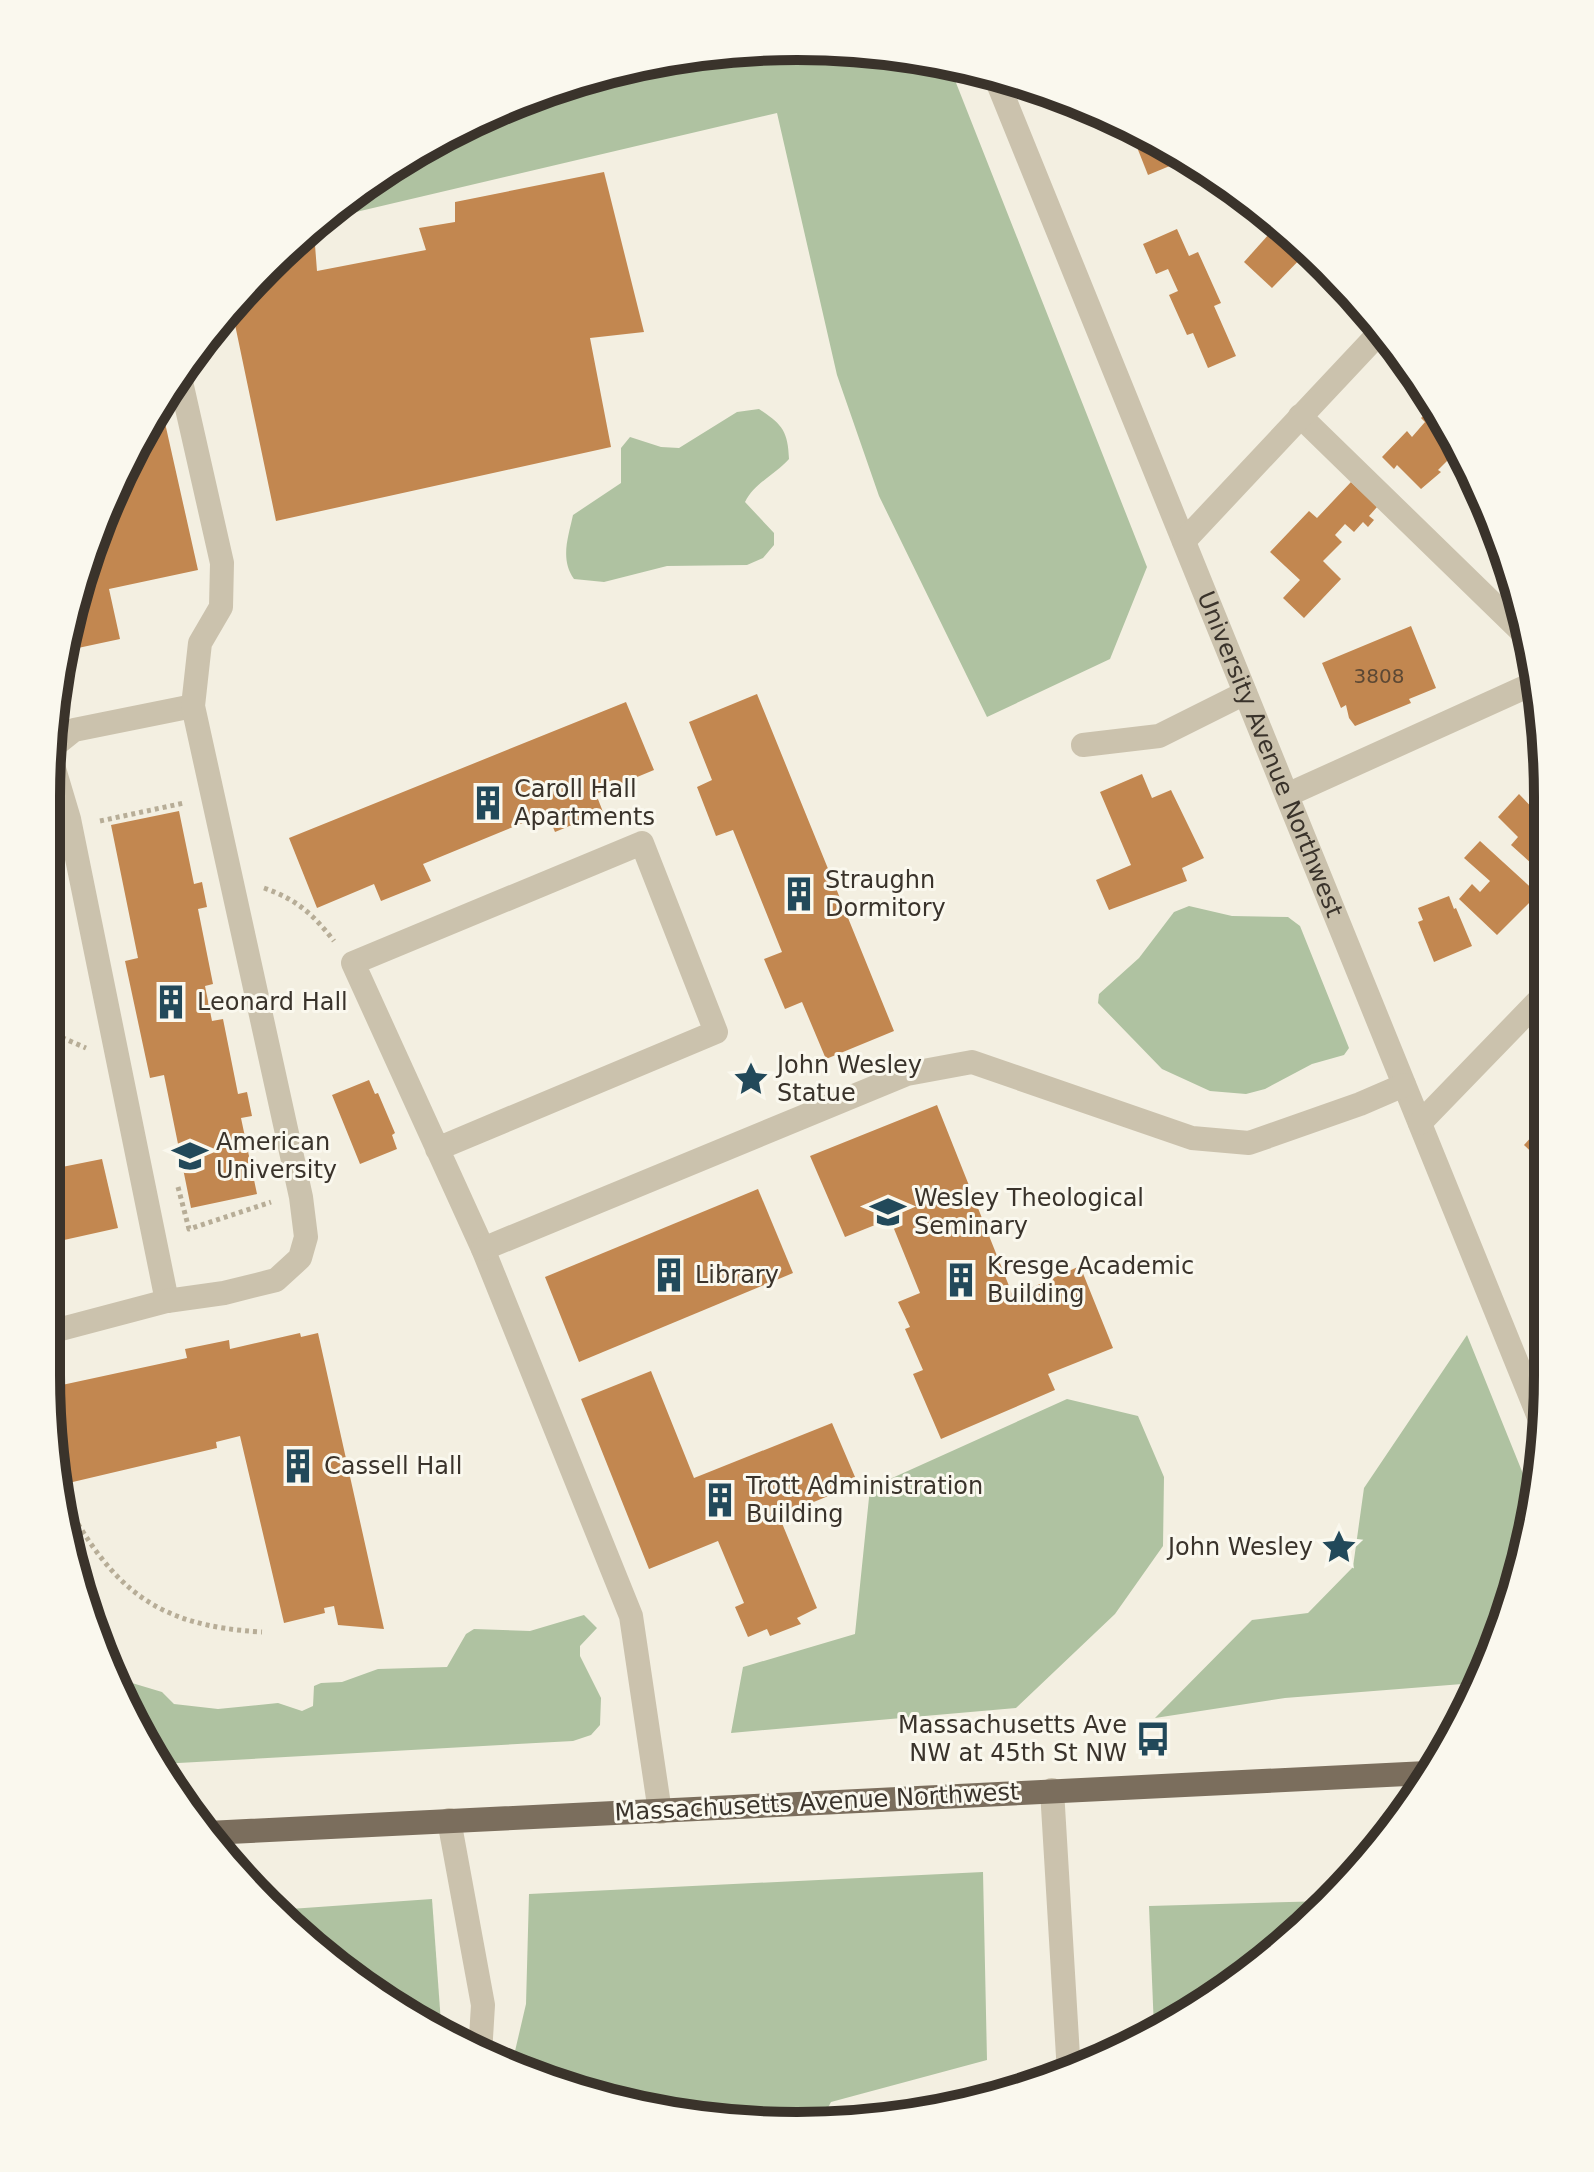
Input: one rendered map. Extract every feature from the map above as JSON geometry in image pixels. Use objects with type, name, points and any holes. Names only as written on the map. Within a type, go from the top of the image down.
[{"type":"main road","name":"Massachusetts Avenue Northwest","points":[[219,1832],[1417,1773]]},
{"type":"street","name":"University Avenue Northwest","points":[[1000,89],[1533,1402]]},
{"type":"street","points":[[1184,541],[1374,338]]},
{"type":"street","points":[[60,1329],[167,1301],[224,1293],[276,1280],[300,1258],[306,1237],[301,1197],[193,706],[200,643],[221,607],[222,563],[183,390]]},
{"type":"street","points":[[1300,416],[1513,623]]},
{"type":"street","points":[[1287,795],[1526,687]]},
{"type":"street","points":[[1083,745],[1159,736],[1245,693]]},
{"type":"street","points":[[63,739],[74,730],[193,706]]},
{"type":"street","points":[[60,790],[69,819],[167,1301]]},
{"type":"street","points":[[437,1149],[716,1032],[642,843],[353,963],[437,1149],[483,1249],[631,1616],[660,1812]]},
{"type":"street","points":[[1420,1123],[1534,1005]]},
{"type":"street","points":[[483,1249],[907,1074],[972,1062],[1192,1138],[1249,1143],[1404,1085]]},
{"type":"street","points":[[1052,1790],[1068,2060]]},
{"type":"street","points":[[449,1820],[483,2005],[481,2040]]},
{"type":"path","points":[[103,836],[99,821],[190,802]]},
{"type":"path","points":[[230,875],[290,897],[321,925],[353,963]]},
{"type":"path","points":[[178,1185],[189,1229],[274,1201]]},
{"type":"path","points":[[74,1518],[104,1565],[140,1597],[181,1618],[226,1630],[262,1632]]},
{"type":"green space","points":[[797,60],[893,66],[954,77],[1147,567],[1110,659],[987,717],[879,496],[837,375],[777,113],[345,215],[388,184],[471,136],[560,99],[653,74],[701,66]]},
{"type":"green space","points":[[759,409],[782,429],[789,459],[745,502],[774,533],[774,545],[763,558],[747,565],[667,566],[604,582],[574,579],[566,556],[573,515],[621,483],[621,448],[630,437],[661,447],[679,448],[737,412]]},
{"type":"green space","points":[[1189,906],[1232,916],[1288,917],[1300,926],[1349,1048],[1344,1055],[1312,1064],[1265,1089],[1246,1094],[1210,1091],[1162,1069],[1098,1003],[1099,994],[1139,958],[1174,912]]},
{"type":"green space","points":[[1467,1335],[1526,1482],[1509,1566],[1495,1612],[1466,1684],[1285,1698],[1155,1718],[1252,1620],[1308,1613],[1353,1567],[1364,1488]]},
{"type":"green space","points":[[1067,1399],[1138,1416],[1164,1477],[1163,1546],[1115,1614],[1016,1708],[731,1733],[743,1667],[855,1634],[870,1488]]},
{"type":"green space","points":[[584,1615],[597,1628],[580,1646],[580,1656],[601,1698],[600,1725],[591,1735],[573,1741],[171,1763],[127,1682],[162,1692],[174,1704],[218,1709],[278,1703],[302,1711],[313,1706],[314,1686],[321,1683],[342,1682],[378,1669],[447,1667],[466,1634],[474,1629],[530,1631]]},
{"type":"green space","points":[[983,1872],[987,2060],[831,2102],[826,2111],[797,2112],[701,2106],[606,2087],[560,2073],[514,2056],[526,2004],[529,1894]]},
{"type":"green space","points":[[432,1899],[441,2020],[348,1960],[290,1909]]},
{"type":"green space","points":[[1312,1901],[1246,1960],[1154,2020],[1149,1906]]},
{"type":"building","points":[[1135,142],[1174,164],[1148,175]]},
{"type":"building","points":[[604,172],[644,332],[590,338],[611,447],[276,521],[234,321],[315,240],[317,271],[426,250],[419,228],[455,222],[455,202]]},
{"type":"building","points":[[1177,229],[1189,256],[1198,252],[1221,303],[1214,306],[1236,356],[1208,368],[1193,333],[1187,335],[1169,295],[1178,291],[1168,269],[1156,274],[1143,244]]},
{"type":"building","points":[[1270,233],[1300,259],[1272,288],[1244,262]]},
{"type":"building","points":[[1426,413],[1451,457],[1438,470],[1441,472],[1421,489],[1397,465],[1394,469],[1382,457],[1407,431],[1412,437],[1425,422],[1421,418]]},
{"type":"building","points":[[164,420],[198,570],[109,589],[120,639],[75,649],[99,560],[116,515]]},
{"type":"building","points":[[1351,482],[1377,507],[1369,516],[1374,520],[1368,527],[1363,522],[1354,532],[1345,524],[1335,535],[1342,542],[1323,561],[1341,579],[1304,618],[1283,598],[1300,580],[1270,552],[1309,511],[1317,518]]},
{"type":"building","points":[[1411,626],[1436,688],[1409,699],[1411,703],[1355,726],[1346,705],[1341,708],[1322,663]]},
{"type":"building","name":"Straughn Dormitory","points":[[757,694],[894,1031],[826,1059],[802,1002],[785,1009],[764,959],[782,952],[733,830],[716,836],[697,787],[712,780],[689,722]]},
{"type":"building","name":"Caroll Hall Apartments","points":[[626,702],[654,770],[596,794],[603,812],[555,832],[547,813],[423,864],[431,881],[381,901],[374,884],[317,908],[289,838]]},
{"type":"building","points":[[1142,774],[1152,798],[1171,790],[1204,858],[1182,868],[1187,881],[1109,910],[1096,880],[1131,865],[1100,792]]},
{"type":"building","points":[[1519,794],[1534,810],[1534,866],[1511,845],[1518,837],[1498,817]]},
{"type":"building","name":"Leonard Hall","points":[[179,811],[194,884],[202,882],[207,907],[198,909],[213,984],[205,986],[212,1021],[223,1019],[238,1094],[247,1092],[252,1116],[241,1118],[257,1194],[191,1208],[164,1075],[150,1078],[125,961],[138,958],[111,825]]},
{"type":"building","points":[[1480,841],[1534,890],[1534,898],[1497,935],[1459,899],[1472,884],[1480,892],[1490,881],[1464,858]]},
{"type":"building","points":[[1449,896],[1472,946],[1434,962],[1418,922],[1423,920],[1418,908]]},
{"type":"building","points":[[369,1080],[395,1133],[392,1135],[397,1149],[360,1164],[332,1095]]},
{"type":"building","name":"Kresge Academic Building","points":[[937,1105],[1013,1296],[1080,1266],[1113,1348],[1048,1374],[1055,1390],[941,1439],[913,1374],[923,1370],[905,1329],[910,1327],[898,1302],[920,1293],[890,1219],[845,1237],[810,1156]]},
{"type":"building","points":[[1534,1134],[1534,1155],[1524,1145]]},
{"type":"building","points":[[102,1159],[118,1228],[60,1241],[60,1167]]},
{"type":"building","name":"Library","points":[[758,1189],[793,1273],[579,1362],[545,1277]]},
{"type":"building","name":"Cassell Hall","points":[[300,1333],[301,1337],[318,1333],[384,1629],[338,1625],[334,1606],[324,1608],[325,1613],[284,1623],[240,1436],[216,1442],[217,1448],[68,1483],[60,1385],[187,1358],[185,1349],[229,1340],[230,1349]]},
{"type":"building","name":"Trott Administration Building","points":[[651,1371],[694,1478],[832,1423],[858,1484],[779,1516],[817,1608],[797,1618],[801,1624],[770,1636],[767,1629],[748,1637],[735,1607],[744,1603],[718,1541],[649,1569],[581,1399]]},
{"type":"place","name":"Caroll Hall Apartments","points":[[488,803]]},
{"type":"place","name":"Straughn Dormitory","points":[[799,894]]},
{"type":"place","name":"Leonard Hall","points":[[171,1002]]},
{"type":"place","name":"John Wesley Statue","points":[[751,1079]]},
{"type":"place","name":"American University","points":[[190,1156]]},
{"type":"place","name":"Wesley Theological Seminary","points":[[888,1212]]},
{"type":"place","name":"Library","points":[[669,1275]]},
{"type":"place","name":"Kresge Academic Building","points":[[961,1280]]},
{"type":"place","name":"Cassell Hall","points":[[298,1466]]},
{"type":"place","name":"Trott Administration Building","points":[[720,1500]]},
{"type":"place","name":"John Wesley","points":[[1339,1547]]},
{"type":"place","name":"Massachusetts Ave NW at 45th St NW","points":[[1153,1739]]}]
